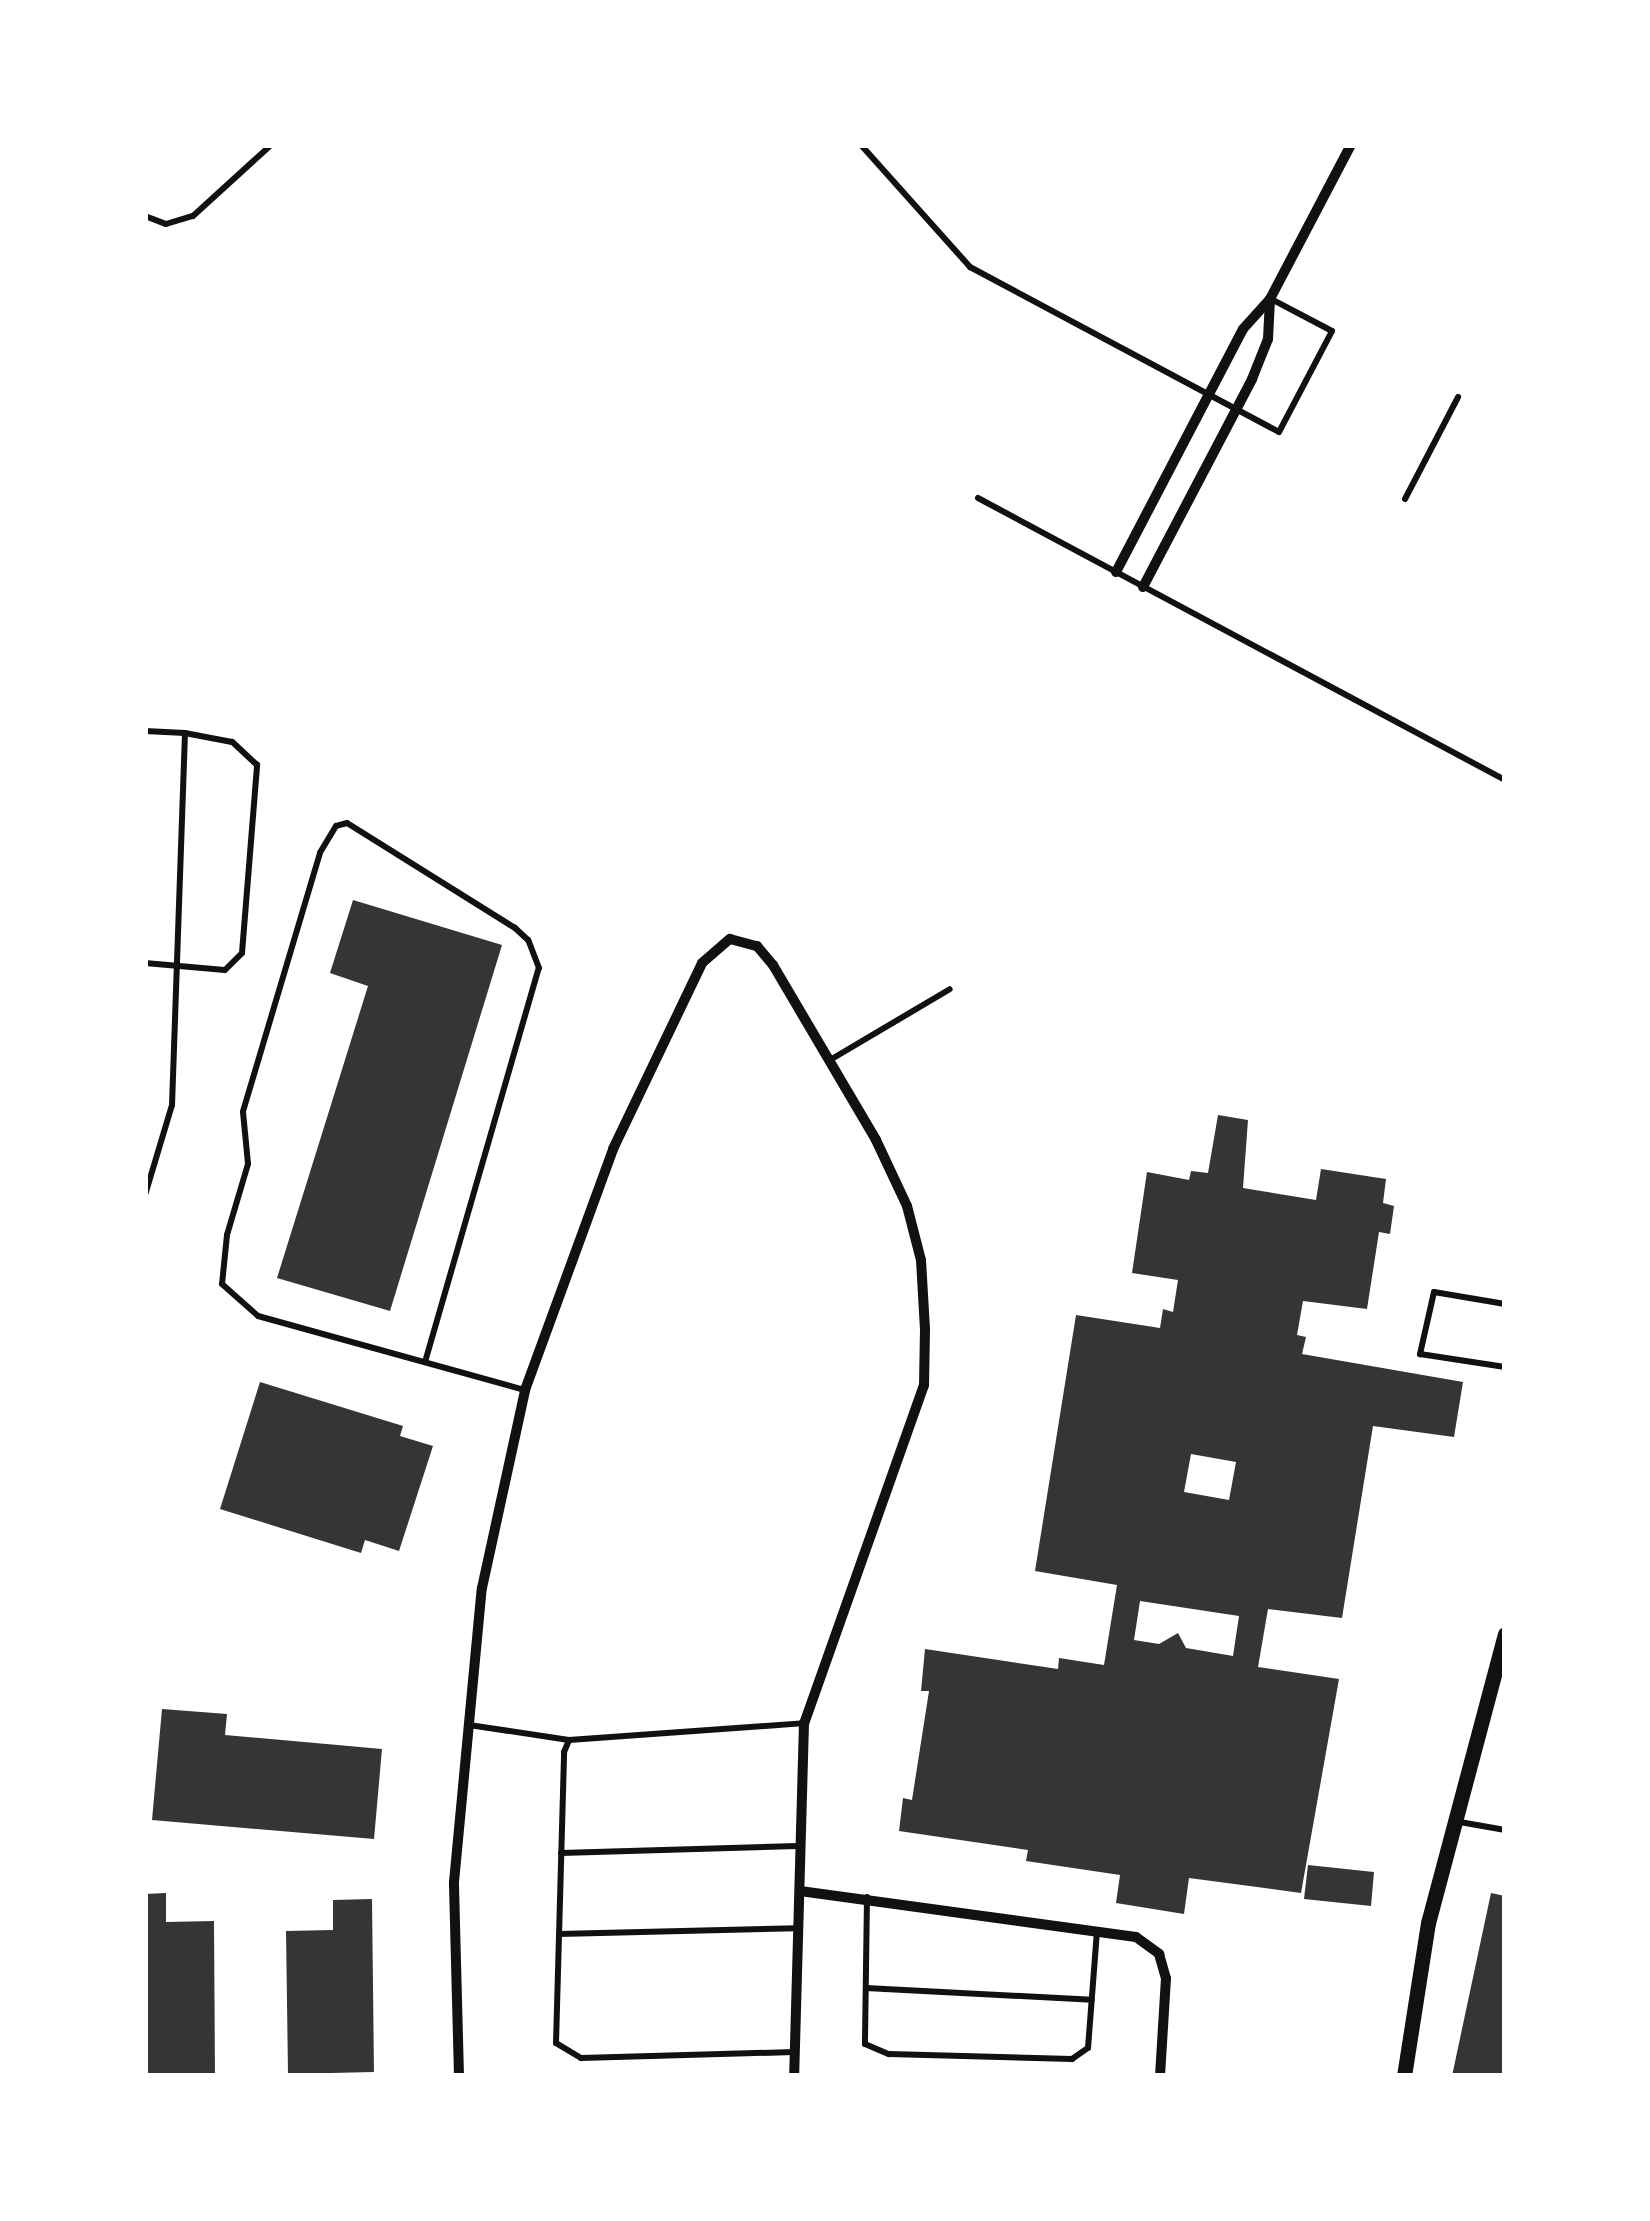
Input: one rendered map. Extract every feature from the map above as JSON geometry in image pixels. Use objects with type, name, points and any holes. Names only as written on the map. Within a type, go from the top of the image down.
[{"type":"street","points":[[1116,572],[1243,329],[1270,299],[1346,146]]},
{"type":"street","points":[[1143,587],[1236,410],[1268,339],[1270,299]]},
{"type":"street","points":[[458,2076],[454,1882],[482,1588],[525,1390],[613,1149],[702,963],[730,939],[757,946],[774,965],[907,1206],[922,1260],[924,1384],[804,1723],[794,2076]]},
{"type":"street","points":[[1404,2076],[1428,1922],[1505,1634]]},
{"type":"street","points":[[800,1891],[868,1897],[1136,1937],[1159,1954],[1166,1978],[1160,2076]]},
{"type":"lane","points":[[145,216],[166,224],[193,216],[271,145]]},
{"type":"lane","points":[[861,145],[970,266],[1279,432],[1332,332],[1270,299]]},
{"type":"lane","points":[[1405,499],[1458,398]]},
{"type":"lane","points":[[978,498],[1505,780]]},
{"type":"lane","points":[[145,731],[185,733],[232,742],[257,765],[242,954],[225,970],[145,963]]},
{"type":"lane","points":[[145,1194],[172,1105],[185,733]]},
{"type":"lane","points":[[425,1362],[539,968],[528,940],[515,928],[347,823],[336,826],[320,854],[244,1112],[248,1164],[226,1235],[222,1284],[258,1316],[525,1390]]},
{"type":"lane","points":[[829,1061],[950,989]]},
{"type":"lane","points":[[1505,1304],[1434,1292],[1420,1354],[1505,1367]]},
{"type":"lane","points":[[469,1725],[569,1740],[804,1723]]},
{"type":"lane","points":[[569,1740],[561,1853],[556,2044],[582,2058],[794,2052]]},
{"type":"lane","points":[[1453,1820],[1505,1830]]},
{"type":"lane","points":[[561,1853],[798,1846]]},
{"type":"lane","points":[[868,1897],[865,2044],[889,2054],[1072,2059],[1088,2048],[1097,1931]]},
{"type":"lane","points":[[559,1934],[799,1928]]},
{"type":"lane","points":[[866,1988],[1092,2000]]},
{"type":"building","points":[[353,900],[502,945],[390,1311],[277,1278],[368,986],[330,973]]},
{"type":"building","points":[[1218,1115],[1248,1120],[1243,1188],[1316,1200],[1321,1169],[1386,1179],[1383,1203],[1394,1206],[1390,1234],[1379,1232],[1367,1309],[1303,1301],[1297,1335],[1306,1337],[1302,1354],[1463,1382],[1454,1437],[1373,1426],[1342,1618],[1268,1609],[1258,1667],[1339,1679],[1301,1893],[1189,1878],[1184,1914],[1116,1903],[1120,1875],[1026,1861],[1028,1850],[899,1831],[903,1798],[912,1800],[929,1691],[921,1691],[925,1649],[1058,1669],[1059,1658],[1104,1665],[1117,1585],[1035,1571],[1076,1315],[1160,1328],[1163,1309],[1173,1312],[1178,1280],[1132,1273],[1147,1172],[1189,1180],[1191,1171],[1208,1173]],"holes":[[[1191,1454],[1236,1462],[1229,1500],[1184,1492]],[[1140,1601],[1239,1616],[1233,1656],[1186,1648],[1178,1633],[1159,1644],[1134,1640]]]},
{"type":"building","points":[[260,1382],[403,1426],[400,1436],[433,1446],[399,1551],[365,1540],[361,1553],[220,1509]]},
{"type":"building","points":[[162,1709],[227,1714],[225,1735],[382,1749],[374,1839],[152,1820]]},
{"type":"building","points":[[1308,1865],[1374,1872],[1371,1906],[1304,1899]]},
{"type":"building","points":[[166,1893],[166,1922],[214,1921],[215,2076],[145,2076],[145,1894]]},
{"type":"building","points":[[1491,1893],[1505,1896],[1505,2076],[1452,2076]]},
{"type":"building","points":[[372,1899],[374,2072],[288,2074],[286,1931],[333,1930],[333,1900]]}]
